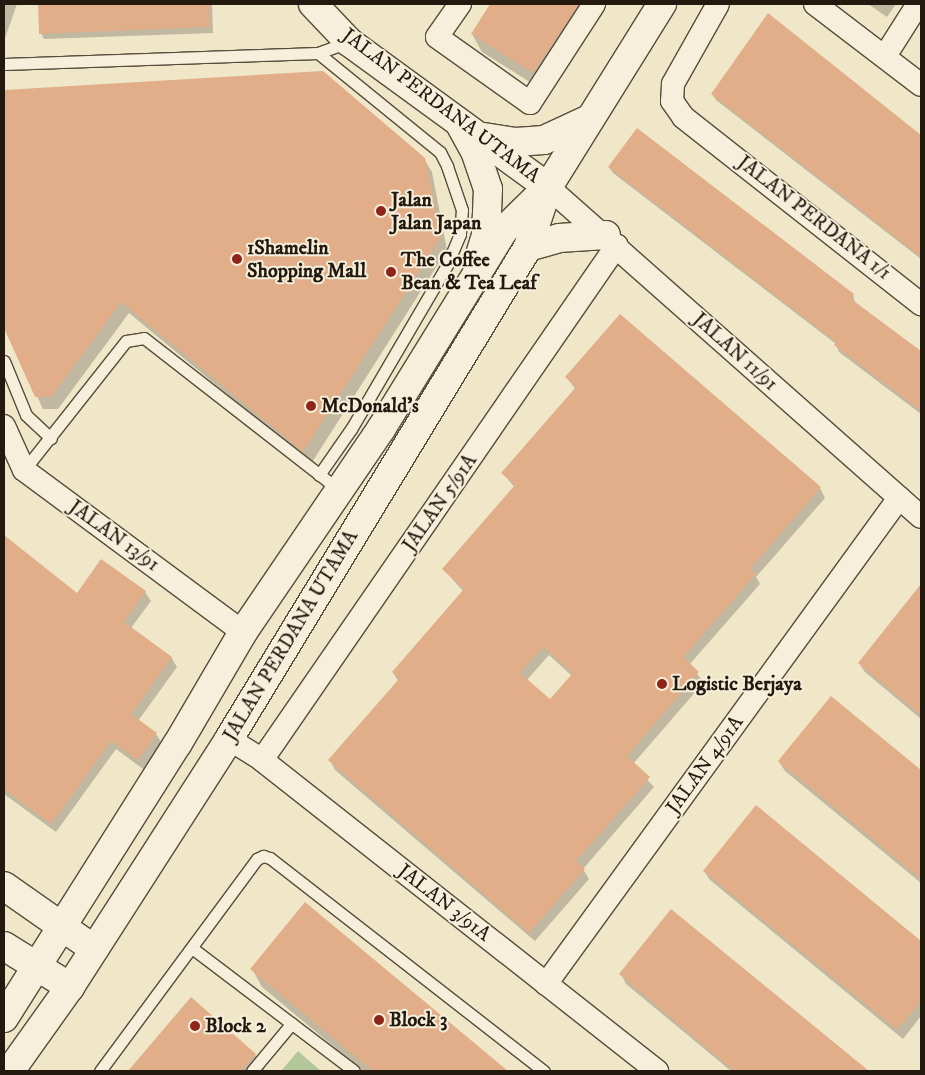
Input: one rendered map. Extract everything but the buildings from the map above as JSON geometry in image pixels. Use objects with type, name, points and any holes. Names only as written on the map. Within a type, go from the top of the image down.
[{"type":"street","name":"JALAN PERDANA UTAMA","points":[[312,4],[349,42],[548,186]]},
{"type":"street","points":[[460,4],[437,37],[530,103],[594,4]]},
{"type":"street","name":"JALAN PERDANA UTAMA","points":[[10,1071],[70,987],[229,739],[528,247],[548,186],[662,4]]},
{"type":"street","name":"JALAN PERDANA 1/1","points":[[718,4],[672,84],[672,101],[684,117],[921,304]]},
{"type":"street","points":[[815,4],[921,85]]},
{"type":"street","points":[[885,56],[918,4]]},
{"type":"street","points":[[482,137],[516,142],[544,140],[589,119]]},
{"type":"street","points":[[458,121],[475,151],[488,189],[486,235],[474,277]]},
{"type":"street","name":"JALAN PERDANA UTAMA","points":[[36,968],[244,632],[328,482],[381,429],[504,230],[548,186]]},
{"type":"street","name":"JALAN 11/91","points":[[548,186],[611,240],[921,518]]},
{"type":"street","points":[[528,247],[559,238],[611,240]]},
{"type":"street","name":"JALAN 5/91A","points":[[262,760],[611,240]]},
{"type":"street","name":"JALAN 13/91","points":[[4,426],[24,470],[244,632]]},
{"type":"street","name":"JALAN 4/91A","points":[[546,984],[899,498]]},
{"type":"street","points":[[159,770],[201,734],[213,733],[229,739]]},
{"type":"street","name":"JALAN 3/91A","points":[[229,739],[262,760],[656,1071]]},
{"type":"street","points":[[12,891],[44,900],[86,887]]},
{"type":"street","points":[[12,891],[94,949]]},
{"type":"street","points":[[4,946],[36,968],[70,987]]},
{"type":"street","points":[[4,1018],[36,968]]},
{"type":"lane","points":[[4,64],[318,53],[349,42]]},
{"type":"lane","points":[[24,470],[126,341],[144,338],[328,482],[351,429],[447,265],[460,234],[462,210],[447,166],[440,152],[318,53]]},
{"type":"lane","points":[[4,361],[26,416],[50,438]]},
{"type":"lane","points":[[100,1071],[257,859],[270,858],[544,1071]]},
{"type":"lane","points":[[192,948],[354,1071]]},
{"type":"lane","points":[[252,1071],[292,1023]]},
{"type":"green space","points":[[298,1051],[321,1071],[281,1071]]},
{"type":"place","name":"Jalan Jalan Japan","points":[[381,211]]},
{"type":"place","name":"1Shamelin Shopping Mall","points":[[237,259]]},
{"type":"place","name":"The Coffee Bean & Tea Leaf","points":[[391,272]]},
{"type":"place","name":"McDonald's","points":[[311,406]]},
{"type":"place","name":"Logistic Berjaya","points":[[662,684]]},
{"type":"place","name":"Block 3","points":[[379,1020]]},
{"type":"place","name":"Block 2","points":[[195,1026]]}]
